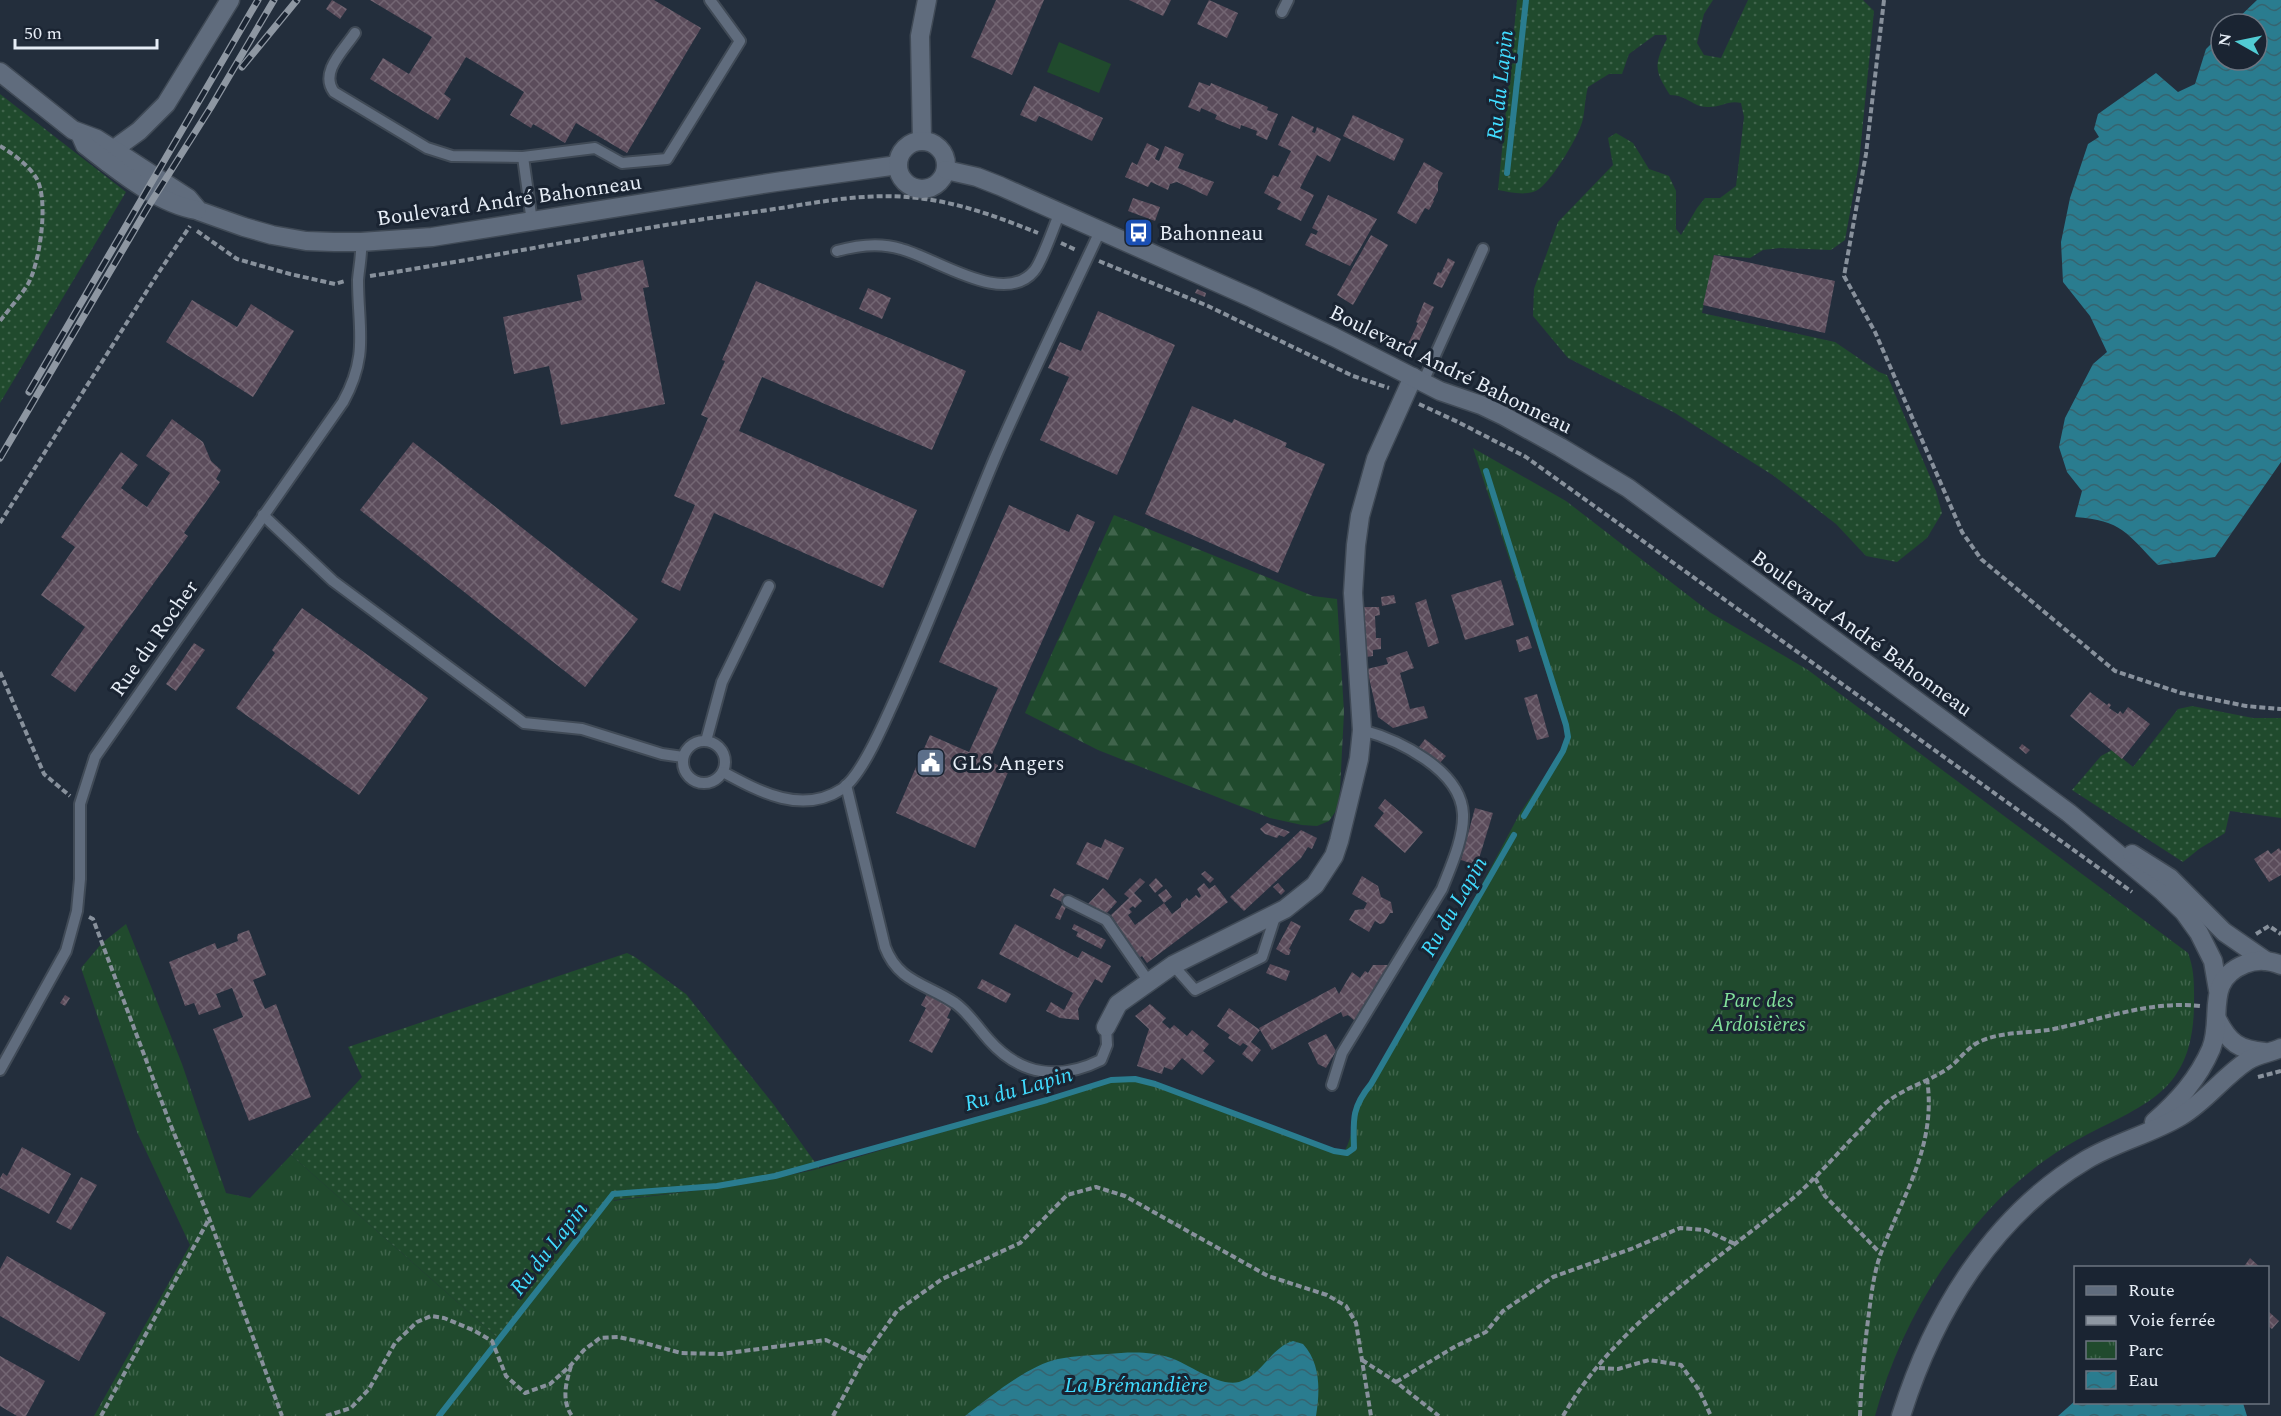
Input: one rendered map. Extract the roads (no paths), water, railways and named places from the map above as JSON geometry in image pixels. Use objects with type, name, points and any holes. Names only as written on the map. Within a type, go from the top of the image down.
[{"type":"street","points":[[111,156],[166,104],[230,0]]},
{"type":"street","points":[[922,141],[920,36],[927,0]]},
{"type":"street","name":"Boulevard André Bahonneau","points":[[0,72],[73,130],[97,139],[111,156],[188,198],[194,218],[289,238],[361,242],[432,237],[897,165]]},
{"type":"street","points":[[922,141],[932,143],[939,148],[945,156],[946,170],[939,183],[932,188],[922,190],[912,188],[905,183],[899,175],[897,165],[899,156],[905,148],[922,141]]},
{"type":"street","name":"Boulevard André Bahonneau","points":[[946,170],[977,177],[1101,230],[1334,337],[1418,380],[1504,416],[1628,488],[2069,813],[2170,878],[2224,932],[2274,963]]},
{"type":"street","points":[[1106,1027],[1118,1004],[1173,965],[1276,914],[1293,903],[1314,885],[1334,856],[1340,841],[1359,759],[1362,730],[1353,593],[1360,516],[1370,477],[1404,396],[1418,380]]},
{"type":"street","name":"Boulevard André Bahonneau","points":[[2069,813],[2184,912],[2199,933],[2213,961],[2218,990],[2215,1006],[2217,1019],[2211,1049],[2191,1085],[2171,1107],[2139,1135]]},
{"type":"street","points":[[2218,990],[2226,977],[2237,967],[2251,962],[2274,963]]},
{"type":"street","points":[[2217,1019],[2224,1033],[2235,1044],[2249,1051],[2273,1050]]},
{"type":"street","points":[[1901,1416],[1930,1339],[1956,1291],[1974,1263],[2020,1211],[2087,1159],[2181,1117],[2210,1096],[2243,1064],[2273,1050]]},
{"type":"lane","points":[[355,33],[332,67],[328,76],[329,86],[334,92],[427,148],[452,156],[523,157],[595,148],[622,163],[667,159],[740,41],[710,0]]},
{"type":"lane","points":[[1282,12],[1288,0]]},
{"type":"lane","points":[[523,157],[532,222]]},
{"type":"lane","points":[[837,251],[870,245],[901,248],[988,283],[999,285],[1019,281],[1035,270],[1060,212]]},
{"type":"lane","points":[[723,772],[754,789],[783,800],[818,800],[843,788],[869,754],[903,681],[995,458],[1101,230]]},
{"type":"lane","name":"Rue du Rocher","points":[[0,1070],[66,951],[77,911],[80,804],[95,757],[343,402],[351,387],[357,371],[362,343],[358,278],[361,242]]},
{"type":"lane","points":[[1418,380],[1482,249]]},
{"type":"lane","points":[[263,515],[333,581],[524,723],[582,729],[662,754],[684,757]]},
{"type":"lane","points":[[706,741],[722,682],[769,586]]},
{"type":"lane","points":[[1332,1085],[1342,1053],[1442,889],[1453,861],[1463,821],[1458,792],[1444,775],[1407,748],[1380,735],[1362,730]]},
{"type":"lane","points":[[706,741],[724,752],[726,765],[723,772],[713,781],[697,782],[690,779],[684,770],[684,757],[691,743],[706,741]]},
{"type":"lane","points":[[846,785],[885,948],[888,957],[899,971],[963,1009],[1001,1052],[1014,1062],[1028,1068],[1043,1072],[1065,1072],[1101,1060],[1107,1045],[1106,1027]]},
{"type":"lane","points":[[1068,901],[1106,920],[1149,982]]},
{"type":"lane","points":[[1173,965],[1194,990],[1262,957],[1276,914]]},
{"type":"water","points":[[2257,0],[2281,0],[2281,462],[2215,557],[2158,565],[2123,530],[2103,521],[2075,517],[2082,491],[2067,472],[2059,447],[2065,418],[2093,364],[2107,352],[2090,316],[2063,282],[2061,242],[2070,198],[2088,144],[2099,137],[2094,129],[2098,114],[2156,73],[2178,92],[2195,84],[2209,46],[2209,72],[2269,72],[2269,12],[2244,12]]},
{"type":"water","name":"La Brémandière","points":[[1293,1341],[1303,1344],[1316,1369],[1318,1397],[1316,1416],[965,1416],[1022,1375],[1058,1359],[1124,1353],[1156,1354],[1231,1383],[1247,1379],[1278,1350]]},
{"type":"water","points":[[2074,1402],[2074,1404],[2243,1404],[2247,1416],[2058,1416]]},
{"type":"waterway","name":"Ru du Lapin","points":[[1507,173],[1526,0]]},
{"type":"waterway","name":"Ru du Lapin","points":[[1486,471],[1568,737],[1563,751],[1524,816]]},
{"type":"waterway","name":"Ru du Lapin","points":[[439,1416],[613,1194],[717,1186],[775,1176],[1111,1080],[1135,1079],[1155,1084],[1334,1151],[1347,1153],[1354,1148],[1354,1121],[1360,1100],[1514,835]]},
{"type":"railway","points":[[29,392],[258,0]]},
{"type":"railway","points":[[0,458],[148,207],[211,107],[274,0]]},
{"type":"railway","points":[[242,67],[297,0]]},
{"type":"place","name":"Bahonneau","points":[[1138,233]]},
{"type":"place","name":"GLS Angers","points":[[931,763]]},
{"type":"park label","name":"Parc des Ardoisières","points":[[1758,1012]]}]
